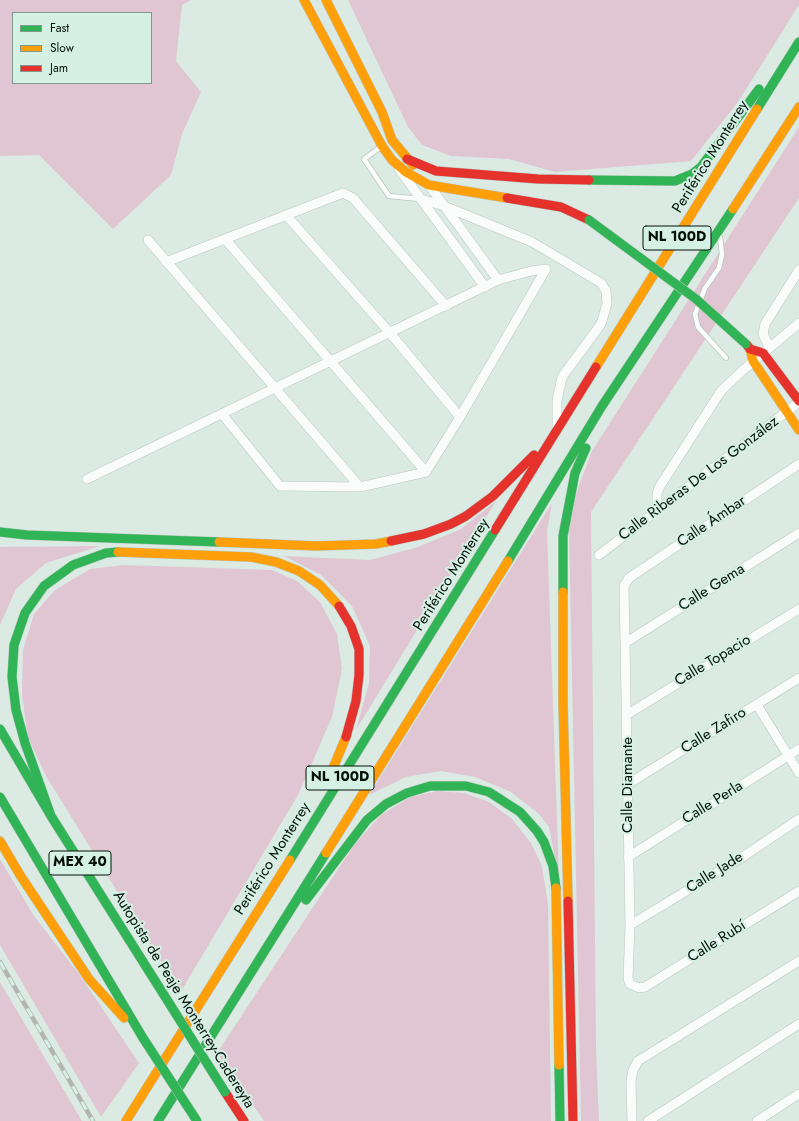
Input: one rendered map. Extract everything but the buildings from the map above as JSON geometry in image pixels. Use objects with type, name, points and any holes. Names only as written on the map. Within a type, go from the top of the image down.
[{"type":"main road","points":[[304,0],[322,8],[382,112],[392,140],[417,170],[440,188]]},
{"type":"main road","points":[[322,8],[382,146],[392,160],[406,172],[429,185],[561,207],[589,220],[696,299],[748,346],[753,361],[788,411],[799,430]]},
{"type":"main road","points":[[408,159],[436,171],[464,174],[538,179],[675,181],[692,174],[701,167],[799,37]]},
{"type":"main road","name":"Periférico Monterrey","points":[[126,1121],[299,843],[440,622],[556,432],[799,42]]},
{"type":"main road","name":"NL 100D","points":[[158,1121],[447,661],[602,406],[720,231],[799,107]]},
{"type":"main road","points":[[382,146],[392,140]]},
{"type":"main road","points":[[748,346],[766,350],[799,402]]},
{"type":"main road","points":[[573,1121],[563,702],[563,536],[575,473],[602,406]]},
{"type":"main road","points":[[0,532],[27,535],[317,546],[359,546],[394,541],[424,534],[452,524],[480,507],[506,484],[556,432]]},
{"type":"main road","points":[[51,816],[20,727],[13,693],[12,661],[16,634],[24,613],[37,594],[53,578],[68,568],[83,560],[106,553],[118,552],[251,557],[276,562],[299,571],[320,585],[338,604],[350,626],[359,650],[356,701],[351,724],[342,749],[299,843]]},
{"type":"main road","name":"Autopista de Peaje Monterrey-Cadereyta","points":[[0,729],[51,816],[244,1121]]},
{"type":"main road","points":[[281,925],[323,880],[367,820],[396,798],[430,786],[454,785],[478,788],[511,805],[529,821],[544,842],[556,878],[560,1121]]},
{"type":"main road","name":"MEX 40","points":[[0,797],[137,1029],[197,1121]]},
{"type":"main road","points":[[0,841],[20,876],[89,979],[110,1004],[137,1029]]},
{"type":"main road","points":[[115,1121],[145,1090]]},
{"type":"street","points":[[392,160],[485,287]]},
{"type":"street","points":[[429,185],[498,280]]},
{"type":"street","points":[[166,262],[344,192],[349,195],[446,306]]},
{"type":"street","points":[[421,199],[444,206],[532,242],[601,283],[606,291],[607,304],[601,324],[562,377],[557,401],[556,432]]},
{"type":"street","points":[[286,214],[390,333],[460,417]]},
{"type":"street","points":[[225,239],[332,361],[426,472]]},
{"type":"street","points":[[148,240],[360,487]]},
{"type":"street","points":[[87,479],[498,280],[531,271],[546,270],[426,472],[360,487],[280,486],[222,414]]},
{"type":"street","points":[[766,350],[763,334],[765,324],[799,270]]},
{"type":"street","points":[[657,511],[657,493],[660,486],[714,400],[728,383],[799,323]]},
{"type":"street","name":"Calle Riberas De Los González","points":[[599,555],[799,402]]},
{"type":"street","name":"Calle Ámbar","points":[[626,582],[799,464]]},
{"type":"street","name":"Calle Gema","points":[[625,643],[799,533]]},
{"type":"street","name":"Calle Diamante","points":[[626,582],[624,586],[628,714],[628,857],[630,925],[628,978],[633,987]]},
{"type":"street","name":"Calle Topacio","points":[[628,714],[799,608]]},
{"type":"street","name":"Calle Zafiro","points":[[628,784],[799,678]]},
{"type":"street","points":[[757,705],[799,773]]},
{"type":"street","name":"Calle Perla","points":[[628,857],[799,749]]},
{"type":"street","name":"Calle Jade","points":[[630,925],[741,858],[799,819]]},
{"type":"street","name":"Calle Rubí","points":[[633,987],[645,987],[799,891]]},
{"type":"street","points":[[632,1121],[631,1081],[633,1070],[638,1061],[799,961]]},
{"type":"street","points":[[648,1121],[799,1024]]},
{"type":"street","points":[[757,1121],[799,1094]]},
{"type":"lane","points":[[382,146],[364,159],[389,196],[421,199]]},
{"type":"lane","points":[[720,231],[722,254],[719,268],[705,288],[695,314],[698,327],[726,358]]},
{"type":"shaded area","points":[[0,0],[191,0],[182,5],[176,61],[201,92],[182,134],[171,175],[113,229],[39,155],[0,156]]},
{"type":"shaded area","points":[[348,0],[799,0],[799,5],[738,102],[691,161],[555,172],[509,159],[451,156],[422,145],[408,127]]},
{"type":"shaded area","points":[[799,127],[799,198],[591,512],[596,1049],[599,1121],[581,1121],[569,529],[577,491],[592,451]]},
{"type":"shaded area","points":[[496,501],[356,730],[369,683],[370,646],[352,606],[321,575],[284,556],[370,560],[418,547],[461,529]]},
{"type":"shaded area","points":[[552,503],[547,531],[559,878],[549,827],[539,814],[511,792],[475,777],[441,771],[406,777],[369,795]]},
{"type":"shaded area","points":[[100,546],[46,563],[16,589],[0,625],[0,547]]},
{"type":"shaded area","points":[[124,565],[272,570],[297,581],[320,602],[337,634],[342,669],[332,717],[298,795],[180,993],[46,776],[28,737],[22,695],[23,650],[34,614],[55,590],[90,569]]},
{"type":"shaded area","points":[[437,791],[464,793],[489,802],[512,819],[531,843],[542,866],[548,904],[551,1121],[264,1121],[217,1053],[354,845],[381,815],[411,797]]},
{"type":"shaded area","points":[[0,859],[34,916],[79,974],[139,1063],[101,1117],[0,945]]},
{"type":"shaded area","points":[[0,982],[82,1121],[0,1121]]},
{"type":"railway","points":[[0,962],[93,1121]]},
{"type":"traffic: fast","points":[[757,109],[799,42]]},
{"type":"traffic: fast","points":[[589,180],[675,181],[692,174],[701,167],[759,89]]},
{"type":"traffic: fast","points":[[508,561],[602,406],[733,209]]},
{"type":"traffic: fast","points":[[589,220],[696,299],[746,344]]},
{"type":"traffic: fast","points":[[563,592],[563,536],[575,473],[586,448]]},
{"type":"traffic: fast","points":[[290,860],[495,530]]},
{"type":"traffic: fast","points":[[0,532],[27,535],[219,542]]},
{"type":"traffic: fast","points":[[51,816],[25,743],[16,710],[12,677],[14,645],[25,613],[44,586],[73,565],[106,553],[118,552]]},
{"type":"traffic: fast","points":[[0,729],[51,816],[164,995]]},
{"type":"traffic: fast","points":[[306,900],[367,820],[386,804],[407,793],[430,786],[466,786],[489,792],[520,812],[537,831],[544,842],[553,866],[556,888]]},
{"type":"traffic: fast","points":[[0,797],[143,1038]]},
{"type":"traffic: fast","points":[[158,1121],[326,853]]},
{"type":"traffic: fast","points":[[164,995],[225,1092]]},
{"type":"traffic: fast","points":[[143,1038],[197,1121]]},
{"type":"traffic: fast","points":[[559,1065],[560,1121]]},
{"type":"traffic: slow","points":[[304,0],[382,146],[392,160],[406,172],[429,185],[507,198]]},
{"type":"traffic: slow","points":[[326,0],[382,112],[392,140],[413,165]]},
{"type":"traffic: slow","points":[[733,209],[799,107]]},
{"type":"traffic: slow","points":[[596,367],[757,109]]},
{"type":"traffic: slow","points":[[750,349],[753,361],[799,430]]},
{"type":"traffic: slow","points":[[219,542],[317,546],[376,544],[391,541]]},
{"type":"traffic: slow","points":[[118,552],[251,557],[276,562],[299,571],[320,585],[339,606]]},
{"type":"traffic: slow","points":[[326,853],[508,561]]},
{"type":"traffic: slow","points":[[563,592],[563,702],[568,901]]},
{"type":"traffic: slow","points":[[326,785],[346,737]]},
{"type":"traffic: slow","points":[[0,841],[20,875],[89,979],[124,1018]]},
{"type":"traffic: slow","points":[[126,1121],[290,860]]},
{"type":"traffic: slow","points":[[556,888],[559,1065]]},
{"type":"traffic: jam","points":[[407,159],[436,171],[538,179],[589,180]]},
{"type":"traffic: jam","points":[[507,198],[561,207],[589,220]]},
{"type":"traffic: jam","points":[[747,345],[750,349],[763,353],[799,401]]},
{"type":"traffic: jam","points":[[495,530],[596,367]]},
{"type":"traffic: jam","points":[[391,541],[424,534],[451,524],[466,516],[493,496],[534,455]]},
{"type":"traffic: jam","points":[[339,606],[351,626],[359,649],[359,675],[356,701],[346,737]]},
{"type":"traffic: jam","points":[[568,901],[573,1121]]},
{"type":"traffic: jam","points":[[225,1092],[244,1121]]}]
